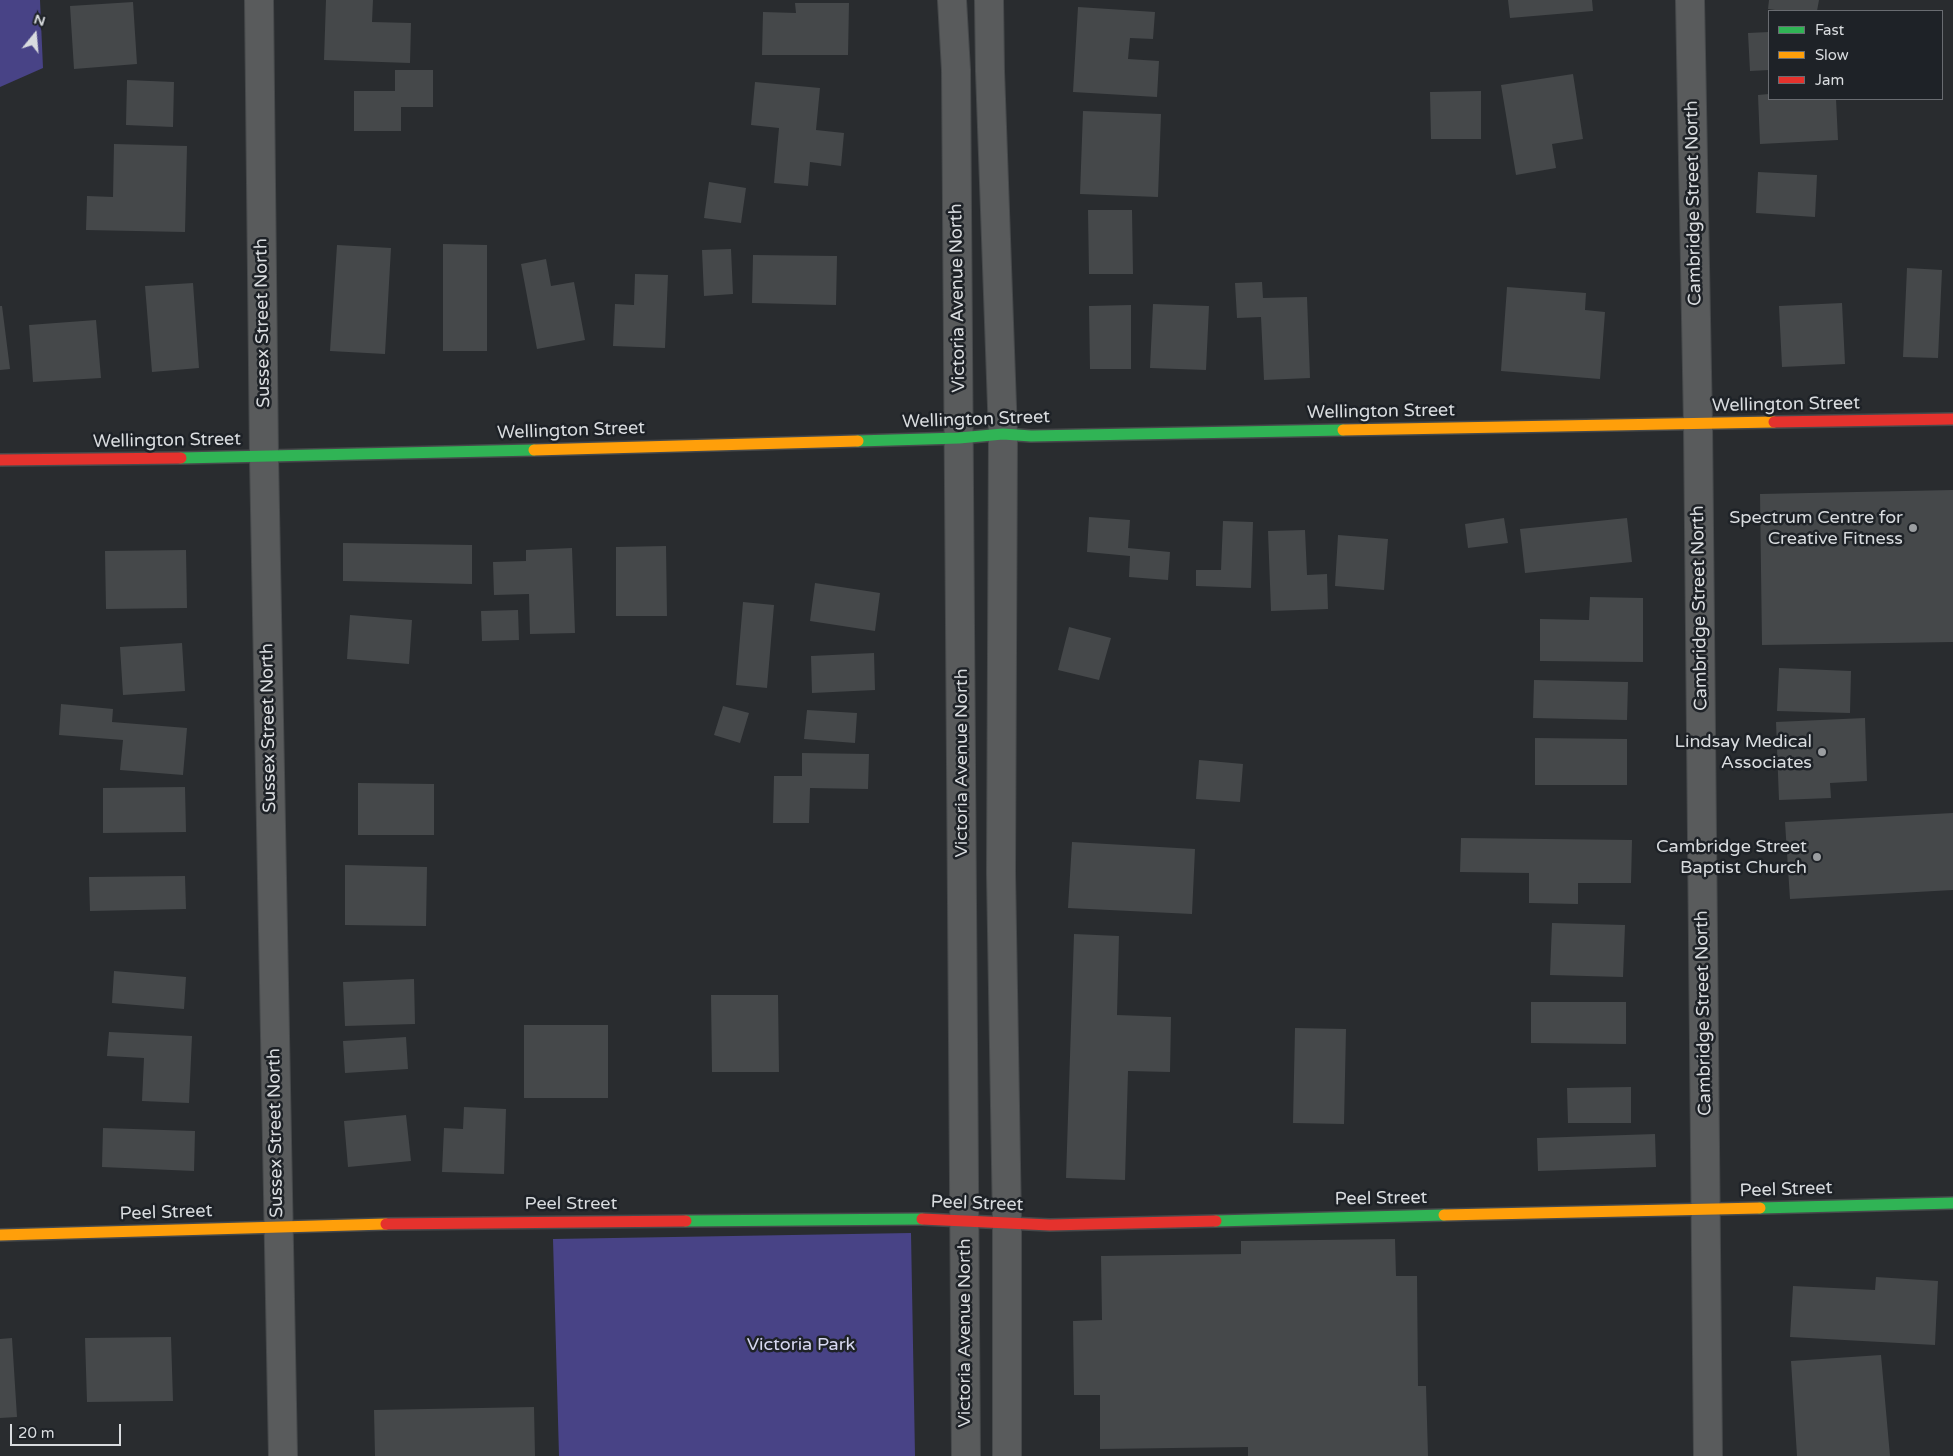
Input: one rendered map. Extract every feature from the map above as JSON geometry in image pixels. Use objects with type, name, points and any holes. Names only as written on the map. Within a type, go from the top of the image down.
[{"type":"street","name":"Sussex Street North","points":[[259,0],[264,457],[282,1456]]},
{"type":"street","name":"Victoria Avenue North","points":[[952,0],[956,70],[966,1456]]},
{"type":"street","points":[[989,0],[1002,434],[1001,873],[1007,1222],[1007,1456]]},
{"type":"street","name":"Cambridge Street North","points":[[1690,0],[1698,424],[1708,1456]]},
{"type":"street","points":[[956,70],[990,71]]},
{"type":"street","name":"Wellington Street","points":[[0,460],[264,457],[959,438],[1002,434],[1051,436],[1953,419]]},
{"type":"street","points":[[962,873],[1001,873]]},
{"type":"street","name":"Peel Street","points":[[0,1235],[338,1224],[919,1219],[1050,1225],[1953,1203]]},
{"type":"green space","points":[[0,0],[40,0],[43,68],[0,87]]},
{"type":"green space","name":"Victoria Park","points":[[911,1233],[915,1456],[559,1456],[553,1239]]},
{"type":"building","points":[[326,0],[373,0],[372,22],[411,23],[410,63],[324,60]]},
{"type":"building","points":[[1508,0],[1592,0],[1593,11],[1510,18]]},
{"type":"building","points":[[1769,0],[1819,0],[1817,10],[1768,9]]},
{"type":"building","points":[[133,2],[137,64],[74,69],[70,6]]},
{"type":"building","points":[[795,3],[849,3],[848,55],[762,55],[763,12],[796,13]]},
{"type":"building","points":[[1078,7],[1155,12],[1153,39],[1130,38],[1128,59],[1159,61],[1157,97],[1073,92]]},
{"type":"building","points":[[1768,32],[1768,70],[1750,71],[1748,33]]},
{"type":"building","points":[[395,70],[433,70],[433,107],[401,107],[401,131],[354,131],[354,91],[395,91]]},
{"type":"building","points":[[1573,74],[1583,139],[1552,144],[1556,168],[1516,175],[1501,85]]},
{"type":"building","points":[[127,80],[174,82],[173,127],[126,125]]},
{"type":"building","points":[[755,82],[820,88],[816,130],[844,133],[841,166],[810,162],[808,186],[774,183],[779,128],[751,125]]},
{"type":"building","points":[[1481,91],[1481,139],[1431,139],[1430,92]]},
{"type":"building","points":[[1768,94],[1768,100],[1836,100],[1838,140],[1760,144],[1758,95]]},
{"type":"building","points":[[1083,111],[1161,114],[1158,197],[1080,194]]},
{"type":"building","points":[[114,144],[187,146],[185,232],[86,230],[87,196],[113,197]]},
{"type":"building","points":[[1758,172],[1817,175],[1815,217],[1756,213]]},
{"type":"building","points":[[709,182],[746,188],[741,223],[704,218]]},
{"type":"building","points":[[1088,210],[1132,210],[1133,274],[1089,274]]},
{"type":"building","points":[[443,244],[487,245],[487,351],[443,351]]},
{"type":"building","points":[[337,245],[391,248],[385,354],[330,351]]},
{"type":"building","points":[[731,249],[733,294],[704,296],[702,250]]},
{"type":"building","points":[[753,255],[837,256],[836,305],[752,303]]},
{"type":"building","points":[[546,259],[551,286],[574,282],[585,340],[537,349],[521,264]]},
{"type":"building","points":[[1907,268],[1942,270],[1938,358],[1903,357]]},
{"type":"building","points":[[635,274],[668,275],[665,348],[613,346],[615,304],[634,305]]},
{"type":"building","points":[[1262,282],[1263,298],[1307,297],[1310,378],[1264,380],[1261,317],[1237,318],[1235,283]]},
{"type":"building","points":[[193,283],[199,368],[152,372],[145,286]]},
{"type":"building","points":[[1507,287],[1586,293],[1585,310],[1605,312],[1600,379],[1501,371]]},
{"type":"building","points":[[1842,303],[1845,364],[1782,367],[1779,306]]},
{"type":"building","points":[[1153,304],[1209,306],[1206,370],[1150,368]]},
{"type":"building","points":[[1131,305],[1131,369],[1090,369],[1089,306]]},
{"type":"building","points":[[0,306],[2,306],[10,369],[0,370]]},
{"type":"building","points":[[96,320],[101,378],[33,382],[29,325]]},
{"type":"building","points":[[1953,490],[1953,642],[1762,645],[1760,494]]},
{"type":"building","points":[[1089,517],[1130,520],[1128,548],[1170,552],[1168,580],[1129,577],[1130,556],[1087,552]]},
{"type":"building","points":[[1504,518],[1508,543],[1468,548],[1465,524]]},
{"type":"building","points":[[1627,518],[1632,562],[1525,573],[1520,529]]},
{"type":"building","points":[[1223,521],[1253,522],[1251,588],[1196,586],[1196,570],[1221,570]]},
{"type":"building","points":[[1305,530],[1307,575],[1327,574],[1328,609],[1271,611],[1268,531]]},
{"type":"building","points":[[1338,535],[1388,539],[1384,590],[1335,586]]},
{"type":"building","points":[[343,543],[472,545],[472,584],[343,581]]},
{"type":"building","points":[[666,546],[667,616],[616,616],[616,547]]},
{"type":"building","points":[[572,548],[575,633],[530,634],[529,594],[494,595],[493,562],[526,561],[526,550]]},
{"type":"building","points":[[186,550],[187,608],[106,609],[105,551]]},
{"type":"building","points":[[815,583],[880,593],[875,631],[810,621]]},
{"type":"building","points":[[1590,597],[1643,598],[1643,662],[1540,661],[1540,619],[1589,620]]},
{"type":"building","points":[[743,602],[774,605],[767,688],[736,685]]},
{"type":"building","points":[[518,610],[519,640],[482,641],[481,611]]},
{"type":"building","points":[[350,615],[412,620],[409,664],[347,659]]},
{"type":"building","points":[[1069,627],[1111,638],[1099,680],[1058,670]]},
{"type":"building","points":[[182,643],[185,691],[123,695],[120,647]]},
{"type":"building","points":[[874,653],[875,690],[812,693],[811,656]]},
{"type":"building","points":[[1779,668],[1851,671],[1850,713],[1777,711]]},
{"type":"building","points":[[1534,680],[1628,682],[1627,720],[1533,718]]},
{"type":"building","points":[[61,704],[113,709],[112,722],[187,728],[183,775],[120,770],[123,740],[59,735]]},
{"type":"building","points":[[723,706],[749,713],[740,743],[714,735]]},
{"type":"building","points":[[807,710],[857,713],[855,743],[804,739]]},
{"type":"building","name":"Lindsay Medical Associates","points":[[1865,718],[1867,781],[1830,783],[1831,798],[1779,800],[1776,722]]},
{"type":"building","points":[[1535,738],[1627,739],[1627,785],[1535,785]]},
{"type":"building","points":[[802,753],[869,754],[868,789],[810,788],[809,823],[773,823],[774,776],[802,776]]},
{"type":"building","points":[[1199,760],[1243,764],[1240,802],[1196,799]]},
{"type":"building","points":[[358,783],[434,784],[434,835],[358,835]]},
{"type":"building","points":[[185,787],[186,832],[103,833],[103,788]]},
{"type":"building","points":[[1953,813],[1953,890],[1790,899],[1785,822]]},
{"type":"building","points":[[1461,838],[1632,840],[1631,883],[1578,883],[1578,904],[1529,903],[1529,873],[1460,872]]},
{"type":"building","points":[[1072,842],[1195,849],[1192,914],[1068,908]]},
{"type":"building","points":[[345,865],[427,867],[426,926],[345,925]]},
{"type":"building","points":[[185,876],[186,909],[90,911],[89,877]]},
{"type":"building","points":[[1552,923],[1625,925],[1623,977],[1550,975]]},
{"type":"building","points":[[1074,934],[1119,936],[1117,1015],[1171,1017],[1170,1072],[1128,1071],[1125,1180],[1066,1178]]},
{"type":"building","points":[[114,971],[186,977],[184,1009],[112,1003]]},
{"type":"building","points":[[414,979],[415,1024],[345,1026],[343,982]]},
{"type":"building","points":[[711,995],[778,995],[779,1072],[712,1072]]},
{"type":"building","points":[[1531,1002],[1626,1002],[1626,1044],[1531,1043]]},
{"type":"building","points":[[524,1025],[608,1025],[608,1098],[524,1098]]},
{"type":"building","points":[[1295,1028],[1346,1029],[1344,1124],[1293,1123]]},
{"type":"building","points":[[109,1032],[192,1036],[189,1103],[142,1101],[144,1058],[107,1056]]},
{"type":"building","points":[[406,1037],[408,1069],[345,1073],[343,1041]]},
{"type":"building","points":[[1631,1087],[1631,1123],[1568,1123],[1567,1088]]},
{"type":"building","points":[[464,1107],[506,1109],[504,1174],[442,1172],[444,1128],[463,1129]]},
{"type":"building","points":[[406,1115],[411,1161],[348,1167],[344,1121]]},
{"type":"building","points":[[103,1128],[195,1131],[194,1171],[102,1167]]},
{"type":"building","points":[[1655,1134],[1656,1167],[1538,1171],[1537,1138]]},
{"type":"building","points":[[1395,1239],[1396,1276],[1417,1276],[1418,1386],[1426,1386],[1428,1456],[1248,1456],[1248,1447],[1100,1449],[1100,1395],[1074,1395],[1073,1321],[1102,1320],[1101,1256],[1241,1254],[1241,1241]]},
{"type":"building","points":[[1876,1277],[1938,1281],[1935,1345],[1790,1337],[1793,1286],[1875,1290]]},
{"type":"building","points":[[171,1337],[173,1401],[87,1402],[85,1338]]},
{"type":"building","points":[[12,1338],[17,1417],[0,1418],[0,1339]]},
{"type":"building","points":[[1881,1355],[1890,1456],[1797,1456],[1791,1361]]},
{"type":"building","points":[[534,1407],[535,1456],[375,1456],[374,1410]]},
{"type":"traffic: fast","points":[[858,441],[959,438],[1003,434],[1031,436],[1343,430]]},
{"type":"traffic: fast","points":[[181,458],[534,450]]},
{"type":"traffic: fast","points":[[1760,1208],[1953,1203]]},
{"type":"traffic: fast","points":[[1216,1221],[1444,1215]]},
{"type":"traffic: fast","points":[[686,1221],[922,1219]]},
{"type":"traffic: slow","points":[[1343,430],[1774,422]]},
{"type":"traffic: slow","points":[[534,450],[858,441]]},
{"type":"traffic: slow","points":[[1444,1215],[1760,1208]]},
{"type":"traffic: slow","points":[[0,1235],[386,1224]]},
{"type":"traffic: jam","points":[[1774,422],[1953,419]]},
{"type":"traffic: jam","points":[[0,460],[181,458]]},
{"type":"traffic: jam","points":[[922,1219],[1050,1225],[1216,1221]]},
{"type":"traffic: jam","points":[[386,1224],[686,1221]]},
{"type":"place","name":"Spectrum Centre for Creative Fitness","points":[[1913,528]]},
{"type":"place","name":"Lindsay Medical Associates","points":[[1822,752]]},
{"type":"place","name":"Cambridge Street Baptist Church","points":[[1817,857]]}]
